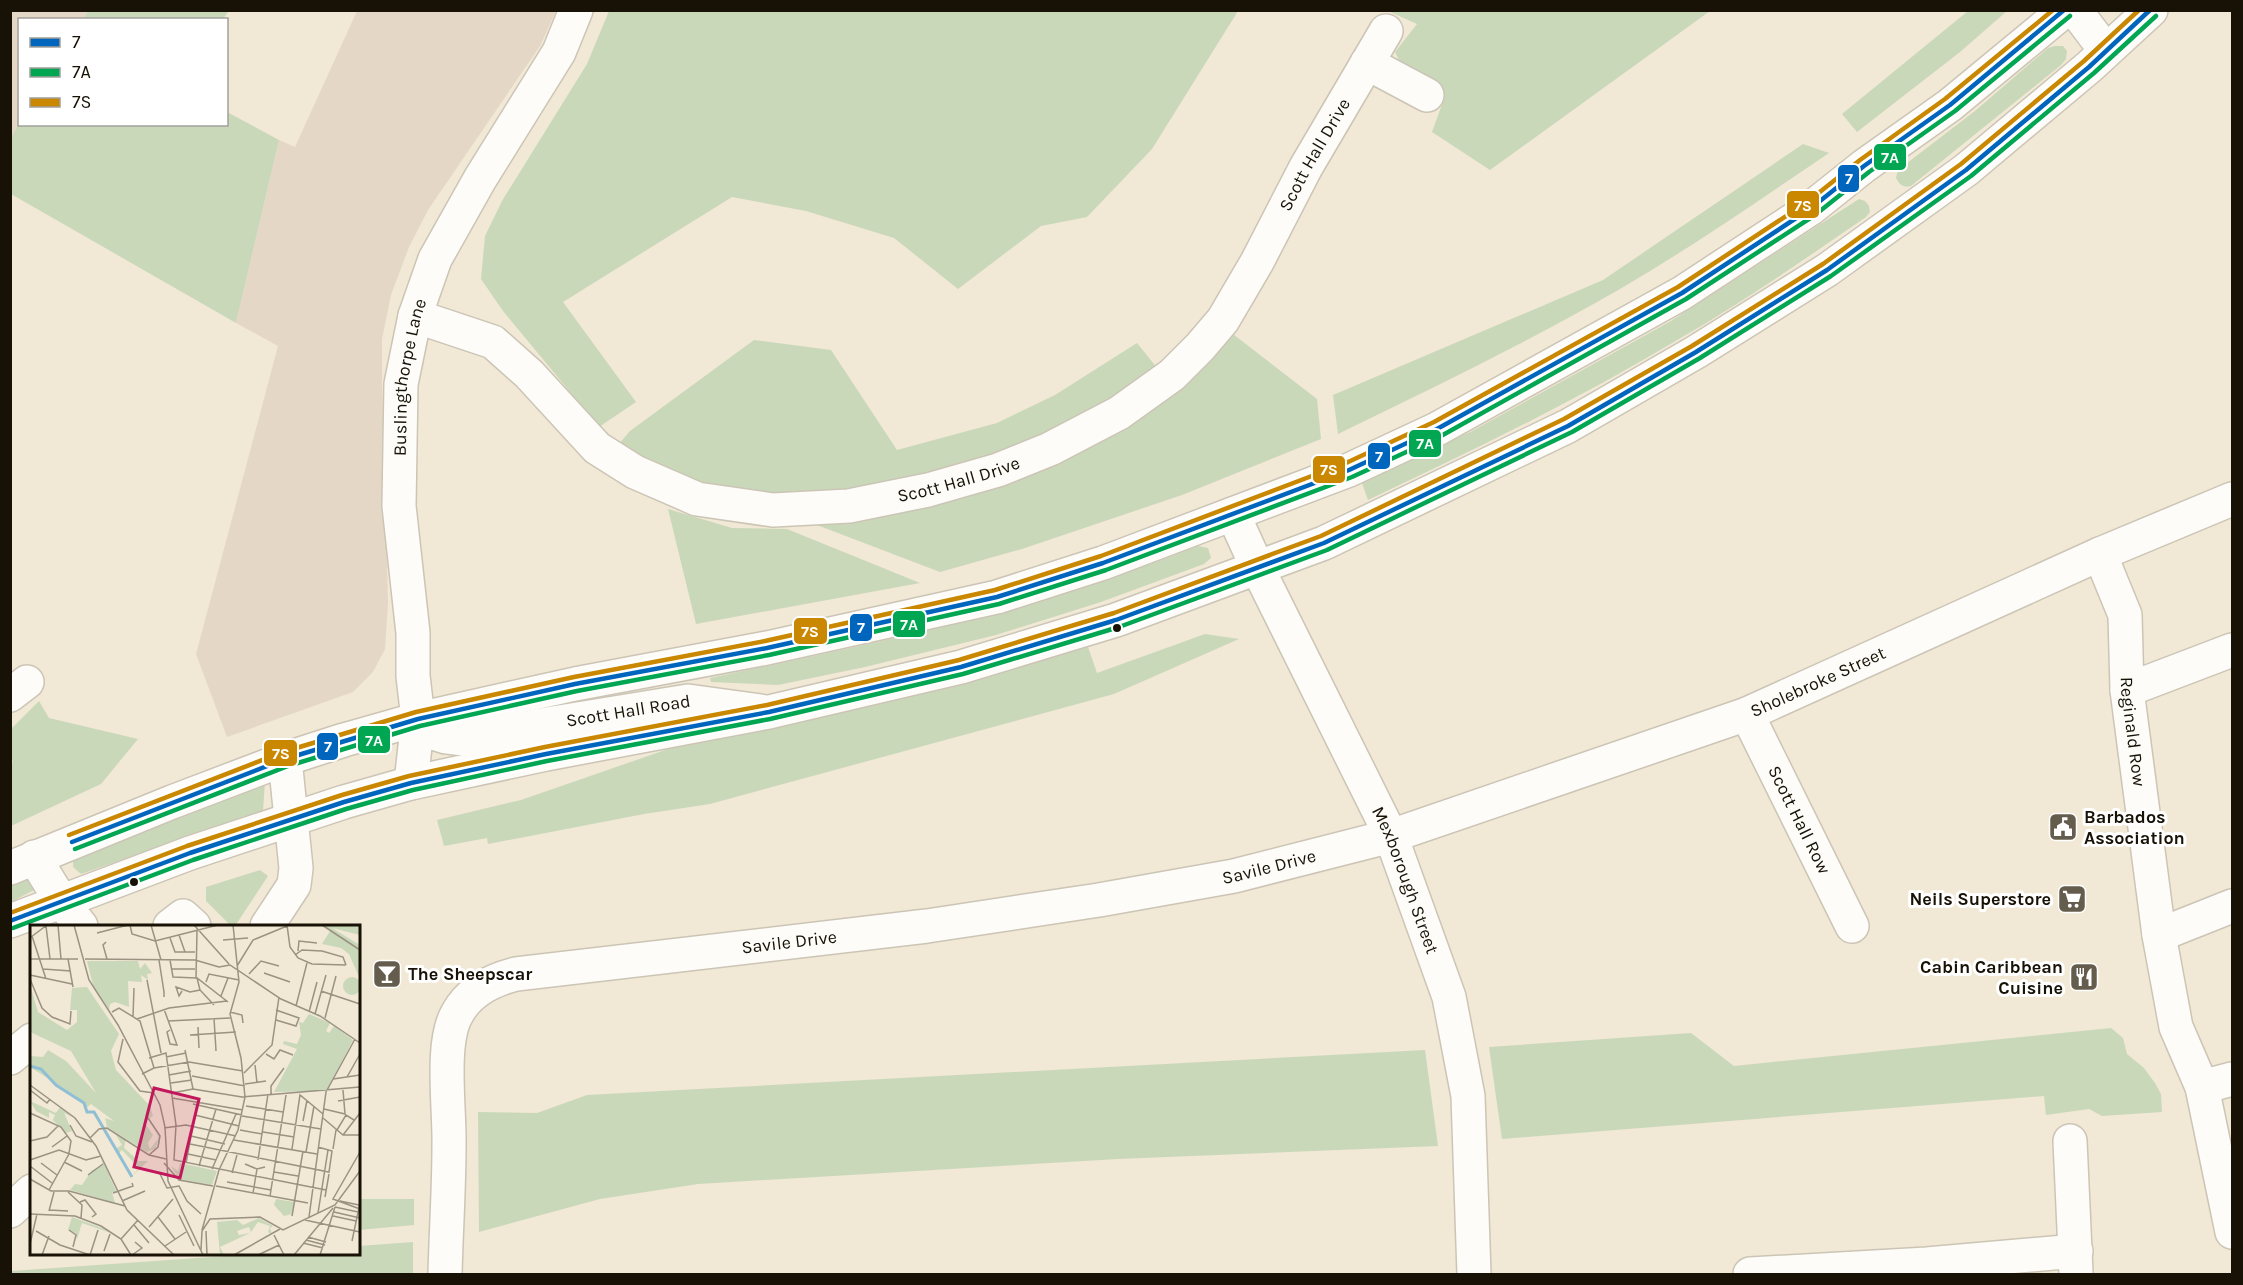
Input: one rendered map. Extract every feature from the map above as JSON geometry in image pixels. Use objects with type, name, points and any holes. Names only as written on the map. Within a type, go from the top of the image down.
[{"type":"main road","name":"Buslingthorpe Lane","points":[[411,783],[418,719],[413,676],[413,633],[399,506],[401,384],[415,316],[435,259],[480,179],[560,52],[576,10]]},
{"type":"main road","name":"Scott Hall Road","points":[[22,863],[285,759],[344,740],[418,719],[575,684],[768,648],[997,597],[1103,563],[1349,470],[1437,429],[1682,293],[1810,209],[1864,166],[1950,105],[2065,10]]},
{"type":"main road","points":[[2075,10],[2106,51]]},
{"type":"main road","name":"Scott Hall Road","points":[[10,921],[190,854],[344,802],[411,783],[546,754],[769,712],[961,667],[1116,620],[1343,536],[1568,426],[1696,352],[1827,270],[1966,170],[2151,10]]},
{"type":"main road","name":"Scott Hall Drive","points":[[415,316],[493,342],[529,374],[597,448],[635,472],[697,499],[773,510],[849,506],[928,490],[998,470],[1050,449],[1119,413],[1172,375],[1223,320],[1257,262],[1306,167],[1386,31]]},
{"type":"main road","points":[[1367,63],[1426,95]]},
{"type":"main road","name":"Sholebroke Street","points":[[1391,836],[1747,714],[2100,554],[2232,501]]},
{"type":"main road","name":"Mexborough Street","points":[[1233,514],[1391,836],[1449,997],[1468,1096],[1474,1275]]},
{"type":"main road","name":"Reginald Row","points":[[2100,554],[2125,615],[2127,690],[2159,935],[2176,1026],[2217,1083],[2232,1232]]},
{"type":"main road","points":[[2127,690],[2232,650]]},
{"type":"main road","name":"Scott Hall Road","points":[[418,719],[434,733],[462,739],[688,701],[769,712]]},
{"type":"main road","name":"Scott Hall Row","points":[[1747,714],[1852,926]]},
{"type":"main road","points":[[268,925],[294,885],[296,868],[285,759]]},
{"type":"main road","name":"Savile Drive","points":[[446,1275],[449,1146],[448,1036],[457,1014],[472,994],[493,981],[516,974],[927,926],[1099,900],[1234,876],[1391,836]]},
{"type":"main road","points":[[22,863],[61,901],[79,925]]},
{"type":"main road","points":[[2159,935],[2232,906]]},
{"type":"main road","points":[[10,1058],[30,1042]]},
{"type":"main road","points":[[1767,1274],[1928,1264],[2076,1263],[2070,1141]]},
{"type":"main road","points":[[10,1211],[30,1193]]},
{"type":"shaded area","points":[[11,11],[88,11],[84,18],[18,18],[18,125],[11,138]]},
{"type":"shaded area","points":[[357,11],[556,11],[540,46],[428,210],[409,247],[391,295],[382,339],[388,602],[385,649],[373,672],[353,692],[227,737],[196,654],[278,346],[236,323],[279,140],[295,147]]},
{"type":"green space","points":[[88,10],[229,11],[224,18],[84,18]]},
{"type":"green space","points":[[609,11],[1238,11],[1152,149],[1087,217],[1041,226],[958,289],[894,238],[806,211],[732,197],[563,302],[636,402],[599,427],[503,311],[481,279],[485,236],[502,201],[587,64]]},
{"type":"green space","points":[[1388,11],[1710,11],[1490,170],[1432,132],[1445,96],[1440,84],[1399,60],[1395,52],[1417,24]]},
{"type":"green space","points":[[1968,11],[2007,11],[1960,52],[1857,132],[1842,114]]},
{"type":"green space","points":[[2063,46],[2067,51],[2066,59],[2061,65],[1911,186],[1904,186],[1899,182],[1896,178],[1898,170],[1975,111],[2048,48]]},
{"type":"green space","points":[[228,113],[279,140],[236,323],[11,194],[11,138],[18,125],[228,126]]},
{"type":"green space","points":[[1803,144],[1829,153],[1700,240],[1620,289],[1445,382],[1338,434],[1333,395],[1603,280]]},
{"type":"green space","points":[[1859,199],[1865,201],[1869,206],[1870,212],[1866,217],[1703,325],[1565,403],[1368,500],[1362,483],[1472,431],[1671,321]]},
{"type":"green space","points":[[1233,334],[1317,399],[1321,439],[1182,495],[1022,549],[940,572],[809,522],[1184,385]]},
{"type":"green space","points":[[754,340],[831,350],[897,450],[997,423],[1055,395],[1137,343],[1158,369],[1114,401],[1038,440],[896,485],[774,497],[729,492],[675,476],[618,445],[630,431]]},
{"type":"green space","points":[[668,509],[732,528],[787,529],[920,583],[696,624]]},
{"type":"green space","points":[[1198,546],[1208,548],[1211,558],[1204,564],[1101,602],[996,635],[865,667],[778,685],[711,682],[710,678],[886,640],[1017,607],[1095,583]]},
{"type":"green space","points":[[1205,634],[1239,639],[1114,694],[710,804],[644,814],[488,844],[487,838],[444,846],[437,820],[521,800],[694,740],[970,682],[1088,647],[1097,673]]},
{"type":"green space","points":[[39,701],[49,718],[138,739],[101,784],[11,826],[10,764],[13,762],[11,729]]},
{"type":"green space","points":[[265,782],[263,811],[81,874],[73,867],[73,860],[77,856]]},
{"type":"green space","points":[[260,870],[268,876],[236,925],[230,925],[206,901],[206,887]]},
{"type":"green space","points":[[31,877],[36,889],[11,902],[11,885]]},
{"type":"green space","points":[[2111,1028],[2123,1038],[2127,1054],[2144,1068],[2155,1083],[2161,1094],[2162,1112],[2102,1116],[2089,1109],[2046,1115],[2044,1096],[1502,1139],[1489,1047],[1691,1033],[1734,1066]]},
{"type":"green space","points":[[1425,1050],[1438,1146],[1118,1159],[698,1184],[600,1199],[479,1232],[478,1112],[537,1113],[587,1095]]},
{"type":"green space","points":[[360,1199],[414,1199],[414,1225],[360,1230]]},
{"type":"green space","points":[[413,1242],[413,1274],[11,1274],[11,1271],[241,1255],[360,1255],[360,1246]]},
{"type":"transit line","name":"7S","points":[[69,835],[283,752],[416,712],[574,677],[765,641],[995,590],[1101,556],[1346,463],[1434,422],[1678,287],[1806,203],[1860,160],[1945,99],[2053,10]]},
{"type":"transit line","name":"7","points":[[72,842],[285,759],[418,719],[575,684],[767,648],[997,597],[1103,563],[1349,470],[1437,429],[1682,293],[1810,209],[1864,166],[1950,105],[2064,10]]},
{"type":"transit line","name":"7S","points":[[10,913],[187,846],[342,795],[409,776],[545,747],[767,705],[959,660],[1114,613],[1321,536],[1564,419],[1692,346],[1823,264],[1961,164],[2084,61],[2139,10]]},
{"type":"transit line","name":"7","points":[[10,921],[190,853],[344,802],[411,783],[546,754],[769,712],[961,667],[1116,620],[1324,543],[1568,426],[1696,352],[1827,270],[1966,170],[2089,67],[2150,10]]},
{"type":"transit line","name":"7A","points":[[75,849],[288,766],[420,726],[577,691],[769,655],[999,604],[1106,570],[1352,477],[1441,436],[1686,299],[1815,215],[1869,172],[1955,111],[2070,16]]},
{"type":"transit line","name":"7A","points":[[13,928],[193,860],[346,809],[413,790],[547,761],[770,719],[963,674],[1119,627],[1327,550],[1572,432],[1700,358],[1831,276],[1971,176],[2094,73],[2156,16]]},
{"type":"place","name":"Barbados Association","points":[[2063,827]]},
{"type":"place","name":"Neils Superstore","points":[[2072,899]]},
{"type":"place","name":"The Sheepscar","points":[[387,974]]},
{"type":"place","name":"Cabin Caribbean Cuisine","points":[[2084,977]]}]
